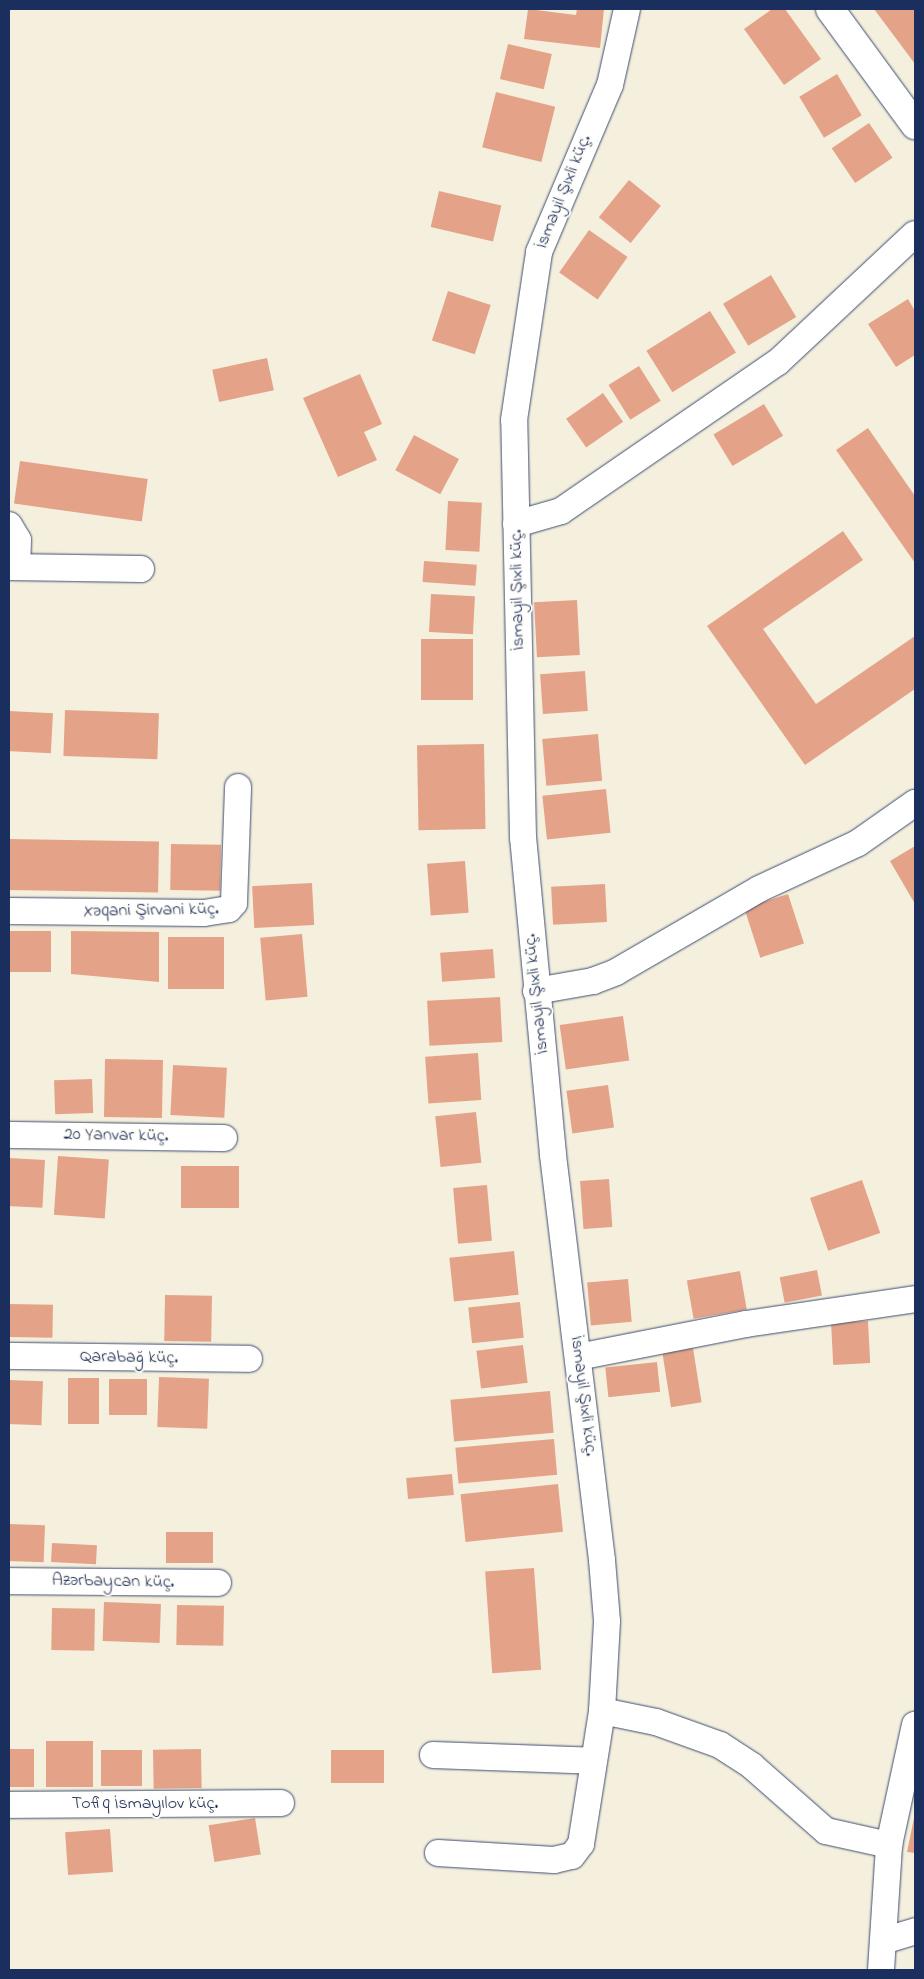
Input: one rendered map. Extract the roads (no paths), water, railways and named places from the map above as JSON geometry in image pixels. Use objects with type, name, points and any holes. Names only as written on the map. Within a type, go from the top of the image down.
[{"type":"street","name":"İsmayil Şıxli küç.","points":[[438,1853],[554,1860],[572,1856],[581,1844],[602,1711],[607,1621],[536,991],[523,838],[516,524],[516,386],[539,252],[610,85],[627,9]]},
{"type":"street","points":[[830,9],[915,125]]},
{"type":"street","points":[[516,524],[560,511],[778,362],[915,234]]},
{"type":"street","points":[[9,525],[18,540],[13,567],[141,569]]},
{"type":"street","name":"Xəqani Şirvani küç.","points":[[9,911],[204,913],[229,909],[234,903],[238,788]]},
{"type":"street","points":[[536,991],[593,981],[616,972],[759,889],[858,843],[915,803]]},
{"type":"street","name":"20 Yanvar küç.","points":[[9,1135],[224,1138]]},
{"type":"street","points":[[578,1357],[746,1324],[915,1299]]},
{"type":"street","name":"Qarabağ küç.","points":[[9,1356],[249,1359]]},
{"type":"street","name":"Azərbaycan küç.","points":[[9,1581],[218,1583]]},
{"type":"street","points":[[602,1711],[656,1722],[720,1745],[752,1766],[826,1831],[889,1845]]},
{"type":"street","points":[[881,1970],[889,1845],[915,1725]]},
{"type":"street","points":[[433,1755],[593,1761]]},
{"type":"street","name":"Tofiq İsmayılov küç.","points":[[9,1805],[281,1803]]},
{"type":"street","points":[[883,1941],[915,1932]]}]
